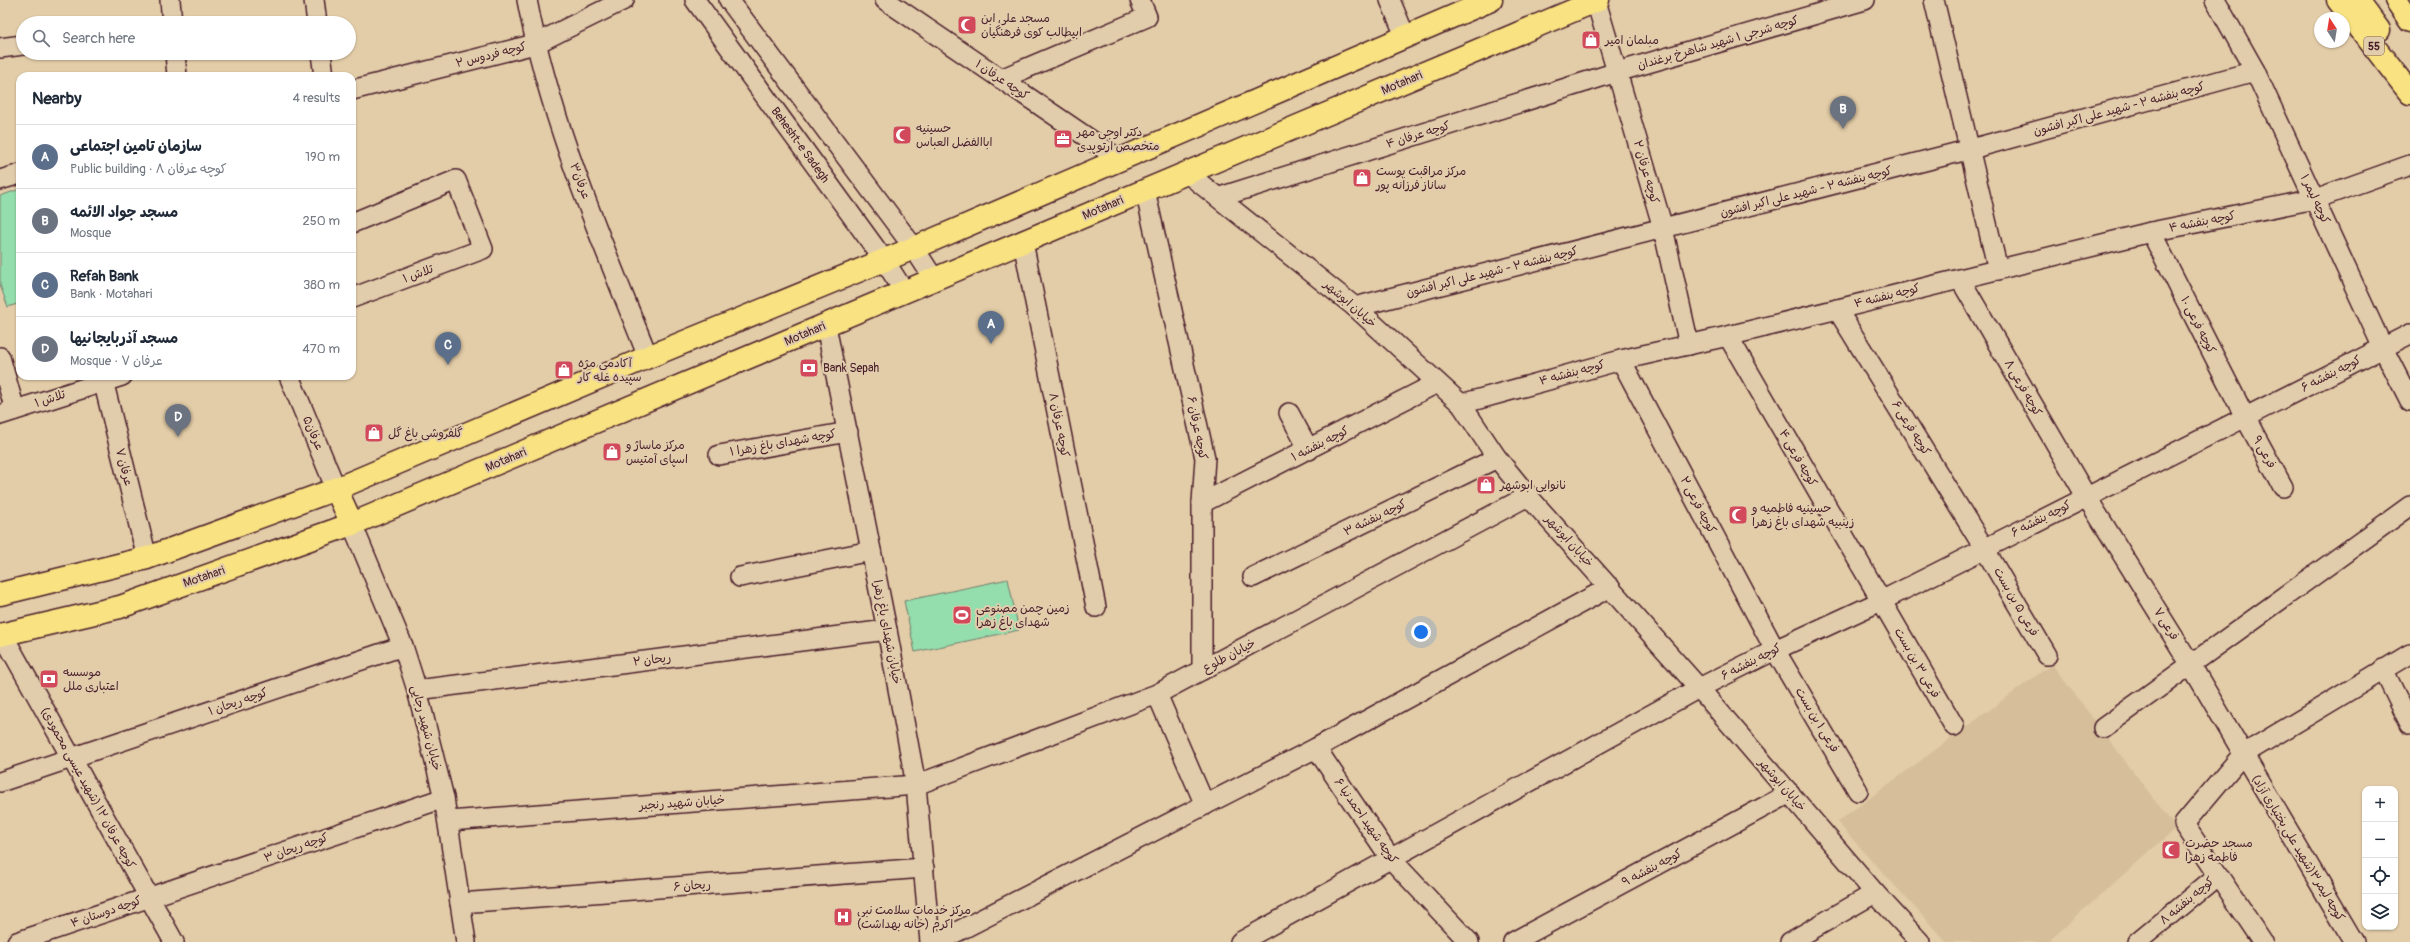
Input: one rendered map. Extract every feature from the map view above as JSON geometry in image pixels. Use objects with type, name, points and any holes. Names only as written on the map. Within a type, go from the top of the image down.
[{"type":"main road","points":[[0,594],[147,558],[336,489],[648,357],[914,248],[1491,0]]},
{"type":"main road","name":"Motahari","points":[[2,635],[120,607],[352,524],[826,326],[904,291],[1597,0]]},
{"type":"main road","name":"55","points":[[2338,0],[2410,93]]},
{"type":"main road","points":[[2358,0],[2410,71]]},
{"type":"main road","points":[[2396,0],[2410,21]]},
{"type":"main road","points":[[336,489],[352,524]]},
{"type":"street","points":[[170,0],[171,16]]},
{"type":"street","points":[[314,0],[316,16]]},
{"type":"street","name":"عرفان۳","points":[[527,0],[535,44],[566,144],[648,357]]},
{"type":"street","name":"کوچه فردوس ۲","points":[[356,89],[535,44],[624,0]]},
{"type":"street","name":"Behesht-e Sadegh","points":[[695,0],[884,260],[904,291]]},
{"type":"street","points":[[729,0],[914,248],[934,279]]},
{"type":"street","name":"کوچه عرفان ۱","points":[[885,0],[1119,159]]},
{"type":"street","points":[[1001,79],[1147,17],[1140,0]]},
{"type":"street","points":[[1390,0],[1405,36]]},
{"type":"street","name":"کوچه عرفان ۲","points":[[1597,0],[1663,228],[1689,345]]},
{"type":"street","name":"کوچه شرجی ۱ شهید شاهرخ برغندان","points":[[1617,72],[1865,0]]},
{"type":"street","points":[[1934,0],[1971,149],[1998,270]]},
{"type":"street","name":"کوچه لیمر ۱","points":[[2215,0],[2255,71],[2383,348],[2410,401]]},
{"type":"street","points":[[732,51],[755,35]]},
{"type":"street","points":[[0,48],[16,46]]},
{"type":"street","points":[[176,60],[177,72]]},
{"type":"street","points":[[322,60],[323,72]]},
{"type":"street","name":"کوچه بنفشه ۲ - شهید علی اکبر افشون","points":[[1355,307],[1971,149],[2255,71]]},
{"type":"street","name":"کوچه عرفان ۴","points":[[1220,197],[1617,72]]},
{"type":"street","name":"کوچه بنفشه ۴","points":[[1461,404],[1621,360],[1728,336],[2151,232],[2315,199],[2410,164]]},
{"type":"street","name":"خیابان ابوشهر","points":[[1187,173],[1220,197],[1355,307],[1461,404],[1497,458],[1528,496],[1700,688],[1875,893],[1920,942]]},
{"type":"street","points":[[0,180],[16,175]]},
{"type":"street","name":"تلاش ۱","points":[[356,221],[456,180],[483,249],[356,297]]},
{"type":"street","name":"کوچه عرفان ۶","points":[[1145,190],[1205,458],[1202,503],[1202,670]]},
{"type":"street","name":"کوچه فرعی ۱۰","points":[[2151,232],[2245,418]]},
{"type":"street","name":"کوچه عرفان ۸","points":[[1023,242],[1096,607]]},
{"type":"street","name":"کوچه فرعی ۸","points":[[1960,279],[2086,496]]},
{"type":"street","name":"کوچه فرعی ۶","points":[[1838,309],[1984,548]]},
{"type":"street","name":"خیابان شهدای باغ‌ زهرا","points":[[826,326],[887,630],[916,785],[930,942]]},
{"type":"street","name":"کوچه بنفشه ۶","points":[[1240,942],[1700,688],[1775,650],[1881,601],[2086,496],[2245,418],[2410,334]]},
{"type":"street","name":"کوچه فرعی ۴","points":[[1728,336],[1881,601]]},
{"type":"street","points":[[0,357],[8,412]]},
{"type":"street","name":"کوچه فرعی ۲","points":[[1621,360],[1775,650]]},
{"type":"street","name":"تلاش ۱","points":[[8,412],[99,380]]},
{"type":"street","name":"عرفان ۷","points":[[102,380],[147,558]]},
{"type":"street","name":"عرفان۵","points":[[291,380],[336,489]]},
{"type":"street","name":"کوچه بنفشه ۱","points":[[1202,503],[1309,450],[1437,383]]},
{"type":"street","points":[[1289,413],[1309,450]]},
{"type":"street","name":"فرعی ۹","points":[[2245,418],[2283,487]]},
{"type":"street","name":"کوچه شهدای باغ زهرا ۱","points":[[720,454],[848,432]]},
{"type":"street","name":"کوچه بنفشه ۳","points":[[1253,577],[1497,458]]},
{"type":"street","name":"خیابان طلوع","points":[[916,785],[1157,694],[1528,496]]},
{"type":"street","name":"فرعی ۷","points":[[2086,496],[2191,664],[2242,755]]},
{"type":"street","points":[[2103,728],[2410,506]]},
{"type":"street","name":"خیابان شهید رجایی","points":[[352,524],[403,646],[417,690],[449,821],[466,942]]},
{"type":"street","name":"فرعی ۵ بن بست","points":[[1984,548],[2047,655]]},
{"type":"street","points":[[740,577],[871,551]]},
{"type":"street","points":[[937,942],[1316,748],[1610,588]]},
{"type":"street","name":"فرعی ۳ بن بست","points":[[1881,601],[1954,726]]},
{"type":"street","name":"ریحان ۲","points":[[417,690],[887,630]]},
{"type":"street","name":"کوچه عرفان ۱۲ (شهید عیسی محمودی)","points":[[2,635],[174,942]]},
{"type":"street","name":"کوچه ریحان ۱","points":[[0,782],[403,646]]},
{"type":"street","name":"فرعی ۱ بن بست","points":[[1775,650],[1858,791]]},
{"type":"street","points":[[2263,942],[2217,876],[2184,824],[2242,755],[2410,654]]},
{"type":"street","points":[[2383,669],[2410,724]]},
{"type":"street","points":[[1157,694],[1205,805]]},
{"type":"street","name":"کوچه شهید احمدنیا ۶","points":[[1316,748],[1390,859],[1469,942]]},
{"type":"street","name":"کوچه لیمر۳(شهید علی بختیاری آزاد)","points":[[2242,755],[2354,942]]},
{"type":"street","name":"خیابان شهید رنجبر","points":[[449,821],[916,785]]},
{"type":"street","name":"کوچه بنفشه ۹","points":[[1513,942],[1790,793]]},
{"type":"street","name":"کوچه ریحان ۳","points":[[148,897],[444,798]]},
{"type":"street","name":"ریحان ۶","points":[[460,904],[924,868]]},
{"type":"street","name":"کوچه بنفشه ۸","points":[[2137,942],[2217,876]]},
{"type":"street","points":[[1790,942],[1875,893]]},
{"type":"street","name":"کوچه دوستان ۴","points":[[17,942],[148,897]]},
{"type":"shaded area","points":[[2052,664],[2176,828],[2048,942],[1946,942],[1837,822]]},
{"type":"green space","points":[[16,190],[16,304],[8,307],[0,285],[0,196]]},
{"type":"green space","name":"زمین چمن مصنوعی شهدای باغ زهرا","points":[[1008,579],[1019,630],[915,652],[904,601]]},
{"type":"place","name":"مسجد علی ابن ابیطالب کوی فرهنگیان","points":[[967,25]]},
{"type":"place","name":"مبلمان امیر","points":[[1591,40]]},
{"type":"place","name":"مسجد جواد الائمه","points":[[1843,129]]},
{"type":"place","name":"حسینیه اباالفضل العباس","points":[[902,135]]},
{"type":"place","name":"دکتر اوجی مهر متخصص ارتوپدی","points":[[1063,139]]},
{"type":"place","name":"مرکز مراقبت پوست ساناز فرزانه پور","points":[[1362,178]]},
{"type":"place","name":"سازمان تامین اجتماعی","points":[[991,344]]},
{"type":"place","name":"Refah Bank","points":[[448,365]]},
{"type":"place","name":"Bank Sepah","points":[[809,368]]},
{"type":"place","name":"آکادمی مژه سپیده غله کار","points":[[564,370]]},
{"type":"place","name":"گلفروشی باغ گل","points":[[374,433]]},
{"type":"place","name":"مسجد آذربایجانیها","points":[[178,437]]},
{"type":"place","name":"مرکز ماساژ و اسپای آمتیس","points":[[612,452]]},
{"type":"place","name":"نانوایی ابوشهر","points":[[1486,485]]},
{"type":"place","name":"حسینیه فاطمیه و زینبیه شهدای باغ زهرا","points":[[1738,515]]},
{"type":"place","name":"زمین چمن مصنوعی شهدای باغ زهرا","points":[[962,615]]},
{"type":"place","name":"موسسه اعتباری ملل","points":[[49,679]]},
{"type":"place","name":"مسجد حضرت فاطمه زهرا","points":[[2171,850]]},
{"type":"place","name":"مرکز خدمات سلامت نبی اکرم (خانه بهداشت)","points":[[843,917]]}]
